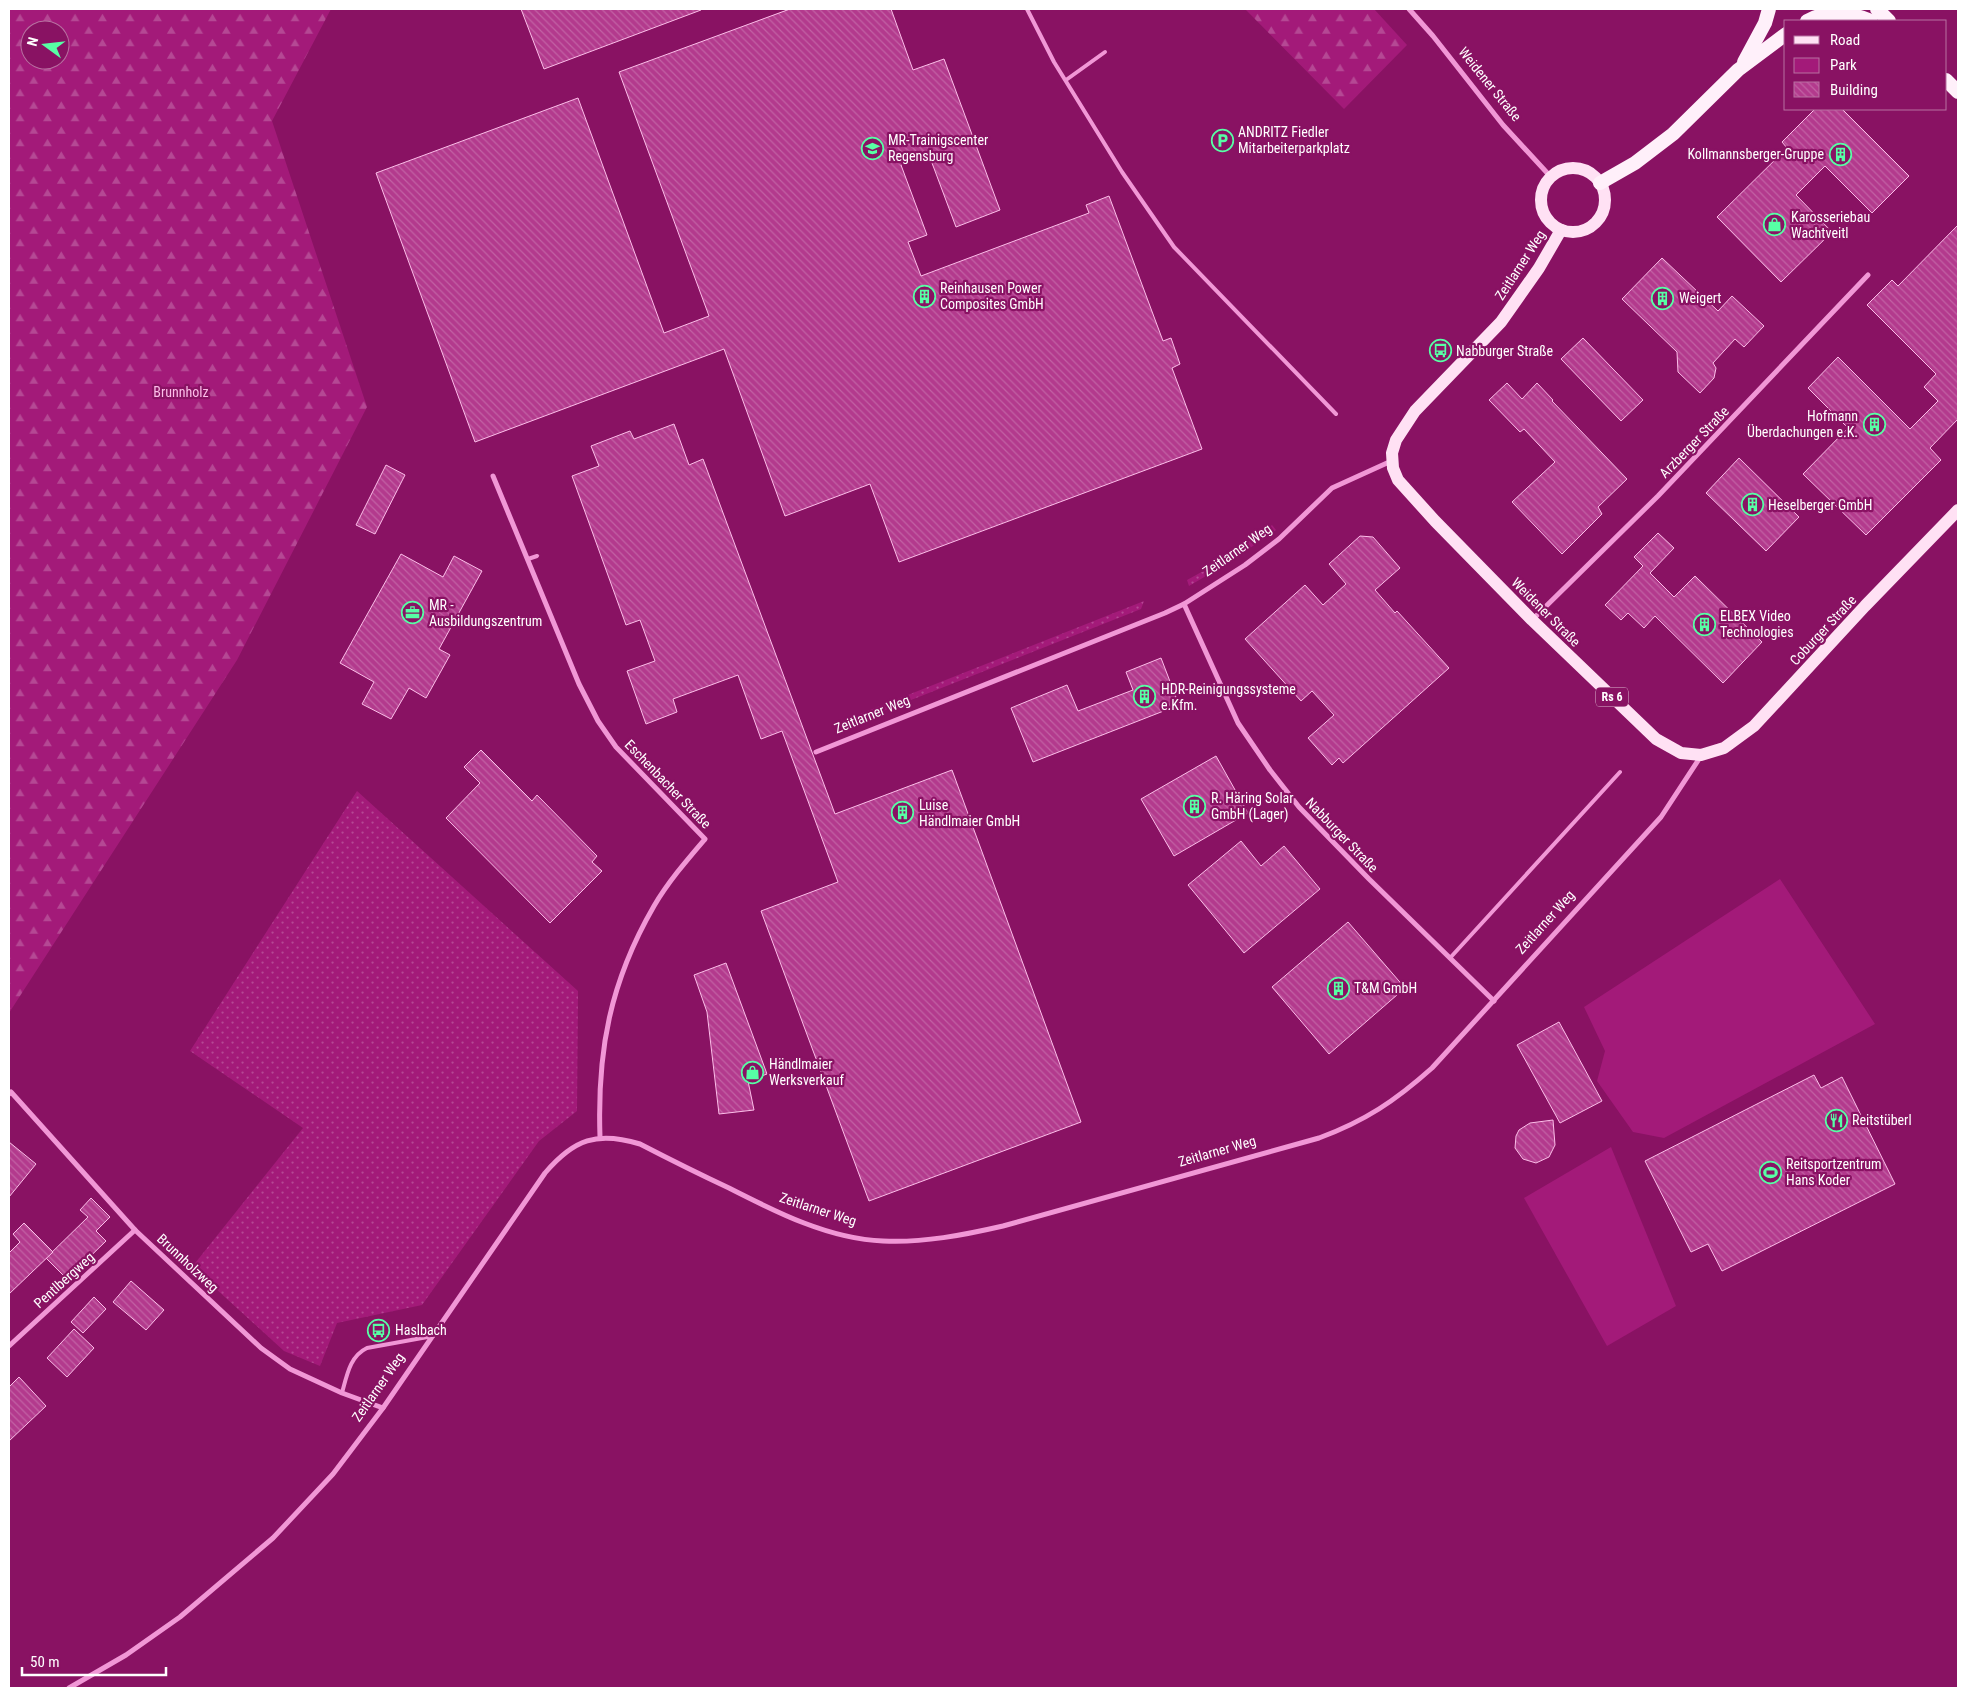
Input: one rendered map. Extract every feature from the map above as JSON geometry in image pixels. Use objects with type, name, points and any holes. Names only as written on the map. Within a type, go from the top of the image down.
[{"type":"highway","points":[[1738,70],[1755,44],[1769,9]]},
{"type":"highway","points":[[1877,9],[1888,20]]},
{"type":"highway","points":[[1810,20],[1830,14],[1848,13],[1868,20]]},
{"type":"highway","points":[[1600,182],[1634,163],[1673,134],[1738,70],[1784,36]]},
{"type":"highway","points":[[1947,81],[1958,92]]},
{"type":"main road","points":[[1579,167],[1589,171],[1600,182],[1605,195],[1605,205],[1602,214],[1596,222],[1580,232],[1561,230],[1552,225],[1542,210],[1541,192],[1550,176],[1559,170],[1579,167]]},
{"type":"main road","name":"Zeitlarner Weg","points":[[1393,463],[1392,453],[1396,440],[1415,411],[1501,322],[1540,268],[1561,230]]},
{"type":"main road","name":"Weidener Straße","points":[[1393,463],[1398,480],[1435,521],[1532,620],[1656,739],[1681,754],[1701,756]]},
{"type":"main road","name":"Coburger Straße","points":[[1701,756],[1724,748],[1754,726],[1865,606],[1958,510]]},
{"type":"street","name":"Weidener Straße","points":[[1409,9],[1433,36],[1503,125],[1550,176]]},
{"type":"street","name":"Arzberger Straße","points":[[1532,620],[1658,496],[1868,275]]},
{"type":"street","name":"Zeitlarner Weg","points":[[816,752],[1165,614],[1245,565],[1279,539],[1332,488],[1387,463],[1393,463]]},
{"type":"street","name":"Eschenbacher Straße","points":[[494,476],[578,684],[598,721],[616,747],[704,839],[680,868],[654,905],[630,952],[613,999],[602,1052],[598,1096],[600,1137]]},
{"type":"street","name":"Nabburger Straße","points":[[1184,604],[1238,723],[1270,770],[1299,806],[1494,1001]]},
{"type":"street","name":"Zeitlarner Weg","points":[[69,1688],[126,1655],[180,1617],[273,1538],[334,1474],[383,1408],[545,1173],[555,1161],[577,1144],[600,1137],[620,1138],[640,1144],[767,1208],[831,1231],[882,1241],[958,1236],[1003,1226],[1319,1138],[1370,1115],[1403,1094],[1432,1068],[1661,816],[1701,756]]},
{"type":"street","name":"Brunnholzweg","points":[[10,1093],[135,1230],[261,1348],[290,1369],[342,1393],[383,1408]]},
{"type":"street","name":"Pentlbergweg","points":[[9,1346],[135,1230]]},
{"type":"lane","points":[[1027,9],[1066,80],[1122,172],[1174,247],[1336,414]]},
{"type":"lane","points":[[1066,80],[1105,52]]},
{"type":"lane","points":[[528,559],[537,556]]},
{"type":"lane","points":[[1450,958],[1620,772]]},
{"type":"lane","points":[[342,1393],[353,1359],[358,1352],[368,1348],[433,1336]]},
{"type":"green space","name":"Brunnholz","points":[[9,9],[331,9],[272,121],[367,407],[237,660],[9,1013]]},
{"type":"green space","points":[[1245,9],[1374,9],[1407,45],[1344,109]]},
{"type":"green space","points":[[1272,525],[1276,530],[1189,586],[1187,580],[1218,563]]},
{"type":"green space","points":[[1144,601],[1141,609],[868,717],[860,714]]},
{"type":"green space","points":[[357,791],[578,991],[577,1111],[539,1141],[422,1305],[337,1323],[320,1366],[284,1351],[192,1267],[303,1128],[190,1051]]},
{"type":"green space","points":[[1780,879],[1875,1024],[1664,1138],[1633,1132],[1597,1081],[1605,1051],[1584,1007]]},
{"type":"green space","points":[[1611,1147],[1676,1306],[1607,1346],[1524,1198]]},
{"type":"building","points":[[521,9],[701,9],[701,10],[544,69]]},
{"type":"building","name":"Reinhausen Power Composites GmbH","points":[[790,9],[891,9],[913,70],[944,59],[1000,210],[956,227],[929,155],[901,165],[927,235],[908,242],[921,276],[1089,213],[1086,205],[1109,196],[1163,341],[1171,338],[1180,364],[1172,368],[1202,449],[899,562],[870,484],[785,516],[724,349],[475,442],[376,173],[578,98],[664,333],[709,316],[619,72]]},
{"type":"building","points":[[1814,110],[1843,110],[1909,176],[1872,213],[1825,166],[1796,195],[1832,232],[1781,282],[1717,217],[1787,148],[1782,142]]},
{"type":"building","points":[[1958,225],[1958,419],[1930,448],[1941,460],[1866,535],[1803,474],[1848,428],[1808,388],[1838,357],[1910,429],[1938,401],[1924,387],[1936,374],[1867,305],[1892,280],[1898,286]]},
{"type":"building","points":[[1662,258],[1718,311],[1732,296],[1764,326],[1744,347],[1735,339],[1713,363],[1716,368],[1714,378],[1700,393],[1678,372],[1677,352],[1622,299]]},
{"type":"building","points":[[1583,338],[1643,400],[1621,421],[1561,359]]},
{"type":"building","points":[[1507,383],[1522,399],[1537,383],[1627,479],[1598,507],[1602,514],[1562,554],[1512,502],[1555,462],[1524,429],[1520,432],[1489,400]]},
{"type":"building","name":"Luise Händlmaier GmbH","points":[[674,424],[689,465],[703,459],[835,814],[952,770],[1081,1122],[869,1201],[761,911],[838,882],[782,731],[761,739],[738,675],[673,699],[677,712],[646,724],[627,671],[655,661],[640,620],[626,625],[572,476],[599,466],[591,446],[630,431],[634,439]]},
{"type":"building","name":"Heselberger GmbH","points":[[1739,458],[1799,517],[1766,551],[1706,493]]},
{"type":"building","points":[[386,465],[405,475],[375,534],[356,525]]},
{"type":"building","name":"ELBEX Video Technologies","points":[[1658,533],[1674,548],[1650,573],[1674,597],[1695,576],[1762,642],[1723,683],[1655,616],[1644,628],[1628,613],[1621,620],[1605,605],[1643,566],[1634,557]]},
{"type":"building","points":[[1360,536],[1373,537],[1400,568],[1375,590],[1395,613],[1397,611],[1449,668],[1343,763],[1339,758],[1332,765],[1308,738],[1334,715],[1312,691],[1301,701],[1245,639],[1305,585],[1323,605],[1346,584],[1329,564]]},
{"type":"building","name":"MR - Ausbildungszentrum","points":[[401,554],[443,577],[454,556],[482,571],[439,649],[450,655],[426,698],[409,688],[391,719],[362,704],[374,682],[340,663]]},
{"type":"building","points":[[1161,658],[1179,705],[1033,762],[1011,708],[1067,685],[1078,711],[1133,690],[1126,672]]},
{"type":"building","points":[[481,750],[532,801],[537,795],[597,856],[592,862],[602,871],[550,923],[446,818],[480,783],[464,767]]},
{"type":"building","name":"R. Häring Solar GmbH (Lager)","points":[[1216,756],[1248,813],[1174,856],[1141,799]]},
{"type":"building","points":[[1241,841],[1261,866],[1284,846],[1320,889],[1244,953],[1188,885]]},
{"type":"building","name":"T&M GmbH","points":[[1348,922],[1405,988],[1329,1054],[1272,987]]},
{"type":"building","points":[[726,963],[767,1074],[748,1081],[754,1110],[719,1114],[707,1012],[694,975]]},
{"type":"building","points":[[1559,1022],[1602,1101],[1560,1123],[1517,1045]]},
{"type":"building","name":"Reitsportzentrum Hans Koder","points":[[1814,1075],[1821,1088],[1842,1077],[1895,1184],[1722,1271],[1708,1244],[1691,1252],[1645,1161]]},
{"type":"building","points":[[1553,1120],[1555,1145],[1549,1157],[1536,1163],[1523,1159],[1515,1148],[1516,1136],[1519,1130],[1530,1123]]},
{"type":"building","points":[[9,1142],[36,1164],[9,1197]]},
{"type":"building","points":[[91,1198],[110,1217],[96,1231],[106,1241],[67,1279],[46,1258],[88,1217],[80,1210]]},
{"type":"building","points":[[24,1223],[53,1252],[9,1294],[9,1253],[20,1242],[13,1234]]},
{"type":"building","points":[[131,1281],[164,1310],[146,1330],[113,1302]]},
{"type":"building","points":[[94,1297],[106,1309],[83,1333],[71,1322]]},
{"type":"building","points":[[74,1329],[94,1348],[67,1377],[47,1358]]},
{"type":"building","points":[[19,1377],[46,1406],[9,1441],[9,1387]]},
{"type":"place","name":"ANDRITZ Fiedler Mitarbeiterparkplatz","points":[[1222,140]]},
{"type":"place","name":"MR-Trainigscenter Regensburg","points":[[872,148]]},
{"type":"place","name":"Kollmannsberger-Gruppe","points":[[1840,154]]},
{"type":"place","name":"Karosseriebau Wachtveitl","points":[[1775,225]]},
{"type":"place","name":"Reinhausen Power Composites GmbH","points":[[924,296]]},
{"type":"place","name":"Weigert","points":[[1663,298]]},
{"type":"place","name":"Nabburger Straße","points":[[1440,351]]},
{"type":"place","name":"Hofmann Überdachungen e.K.","points":[[1874,424]]},
{"type":"place","name":"Heselberger GmbH","points":[[1752,505]]},
{"type":"place","name":"MR - Ausbildungszentrum","points":[[413,613]]},
{"type":"place","name":"ELBEX Video Technologies","points":[[1704,624]]},
{"type":"place","name":"HDR-Reinigungssysteme e.Kfm.","points":[[1145,697]]},
{"type":"place","name":"R. Häring Solar GmbH (Lager)","points":[[1195,806]]},
{"type":"place","name":"Luise Händlmaier GmbH","points":[[903,813]]},
{"type":"place","name":"T&M GmbH","points":[[1338,988]]},
{"type":"place","name":"Händlmaier Werksverkauf","points":[[753,1072]]},
{"type":"place","name":"Reitstüberl","points":[[1836,1120]]},
{"type":"place","name":"Reitsportzentrum Hans Koder","points":[[1770,1172]]},
{"type":"place","name":"Haslbach","points":[[379,1330]]}]
